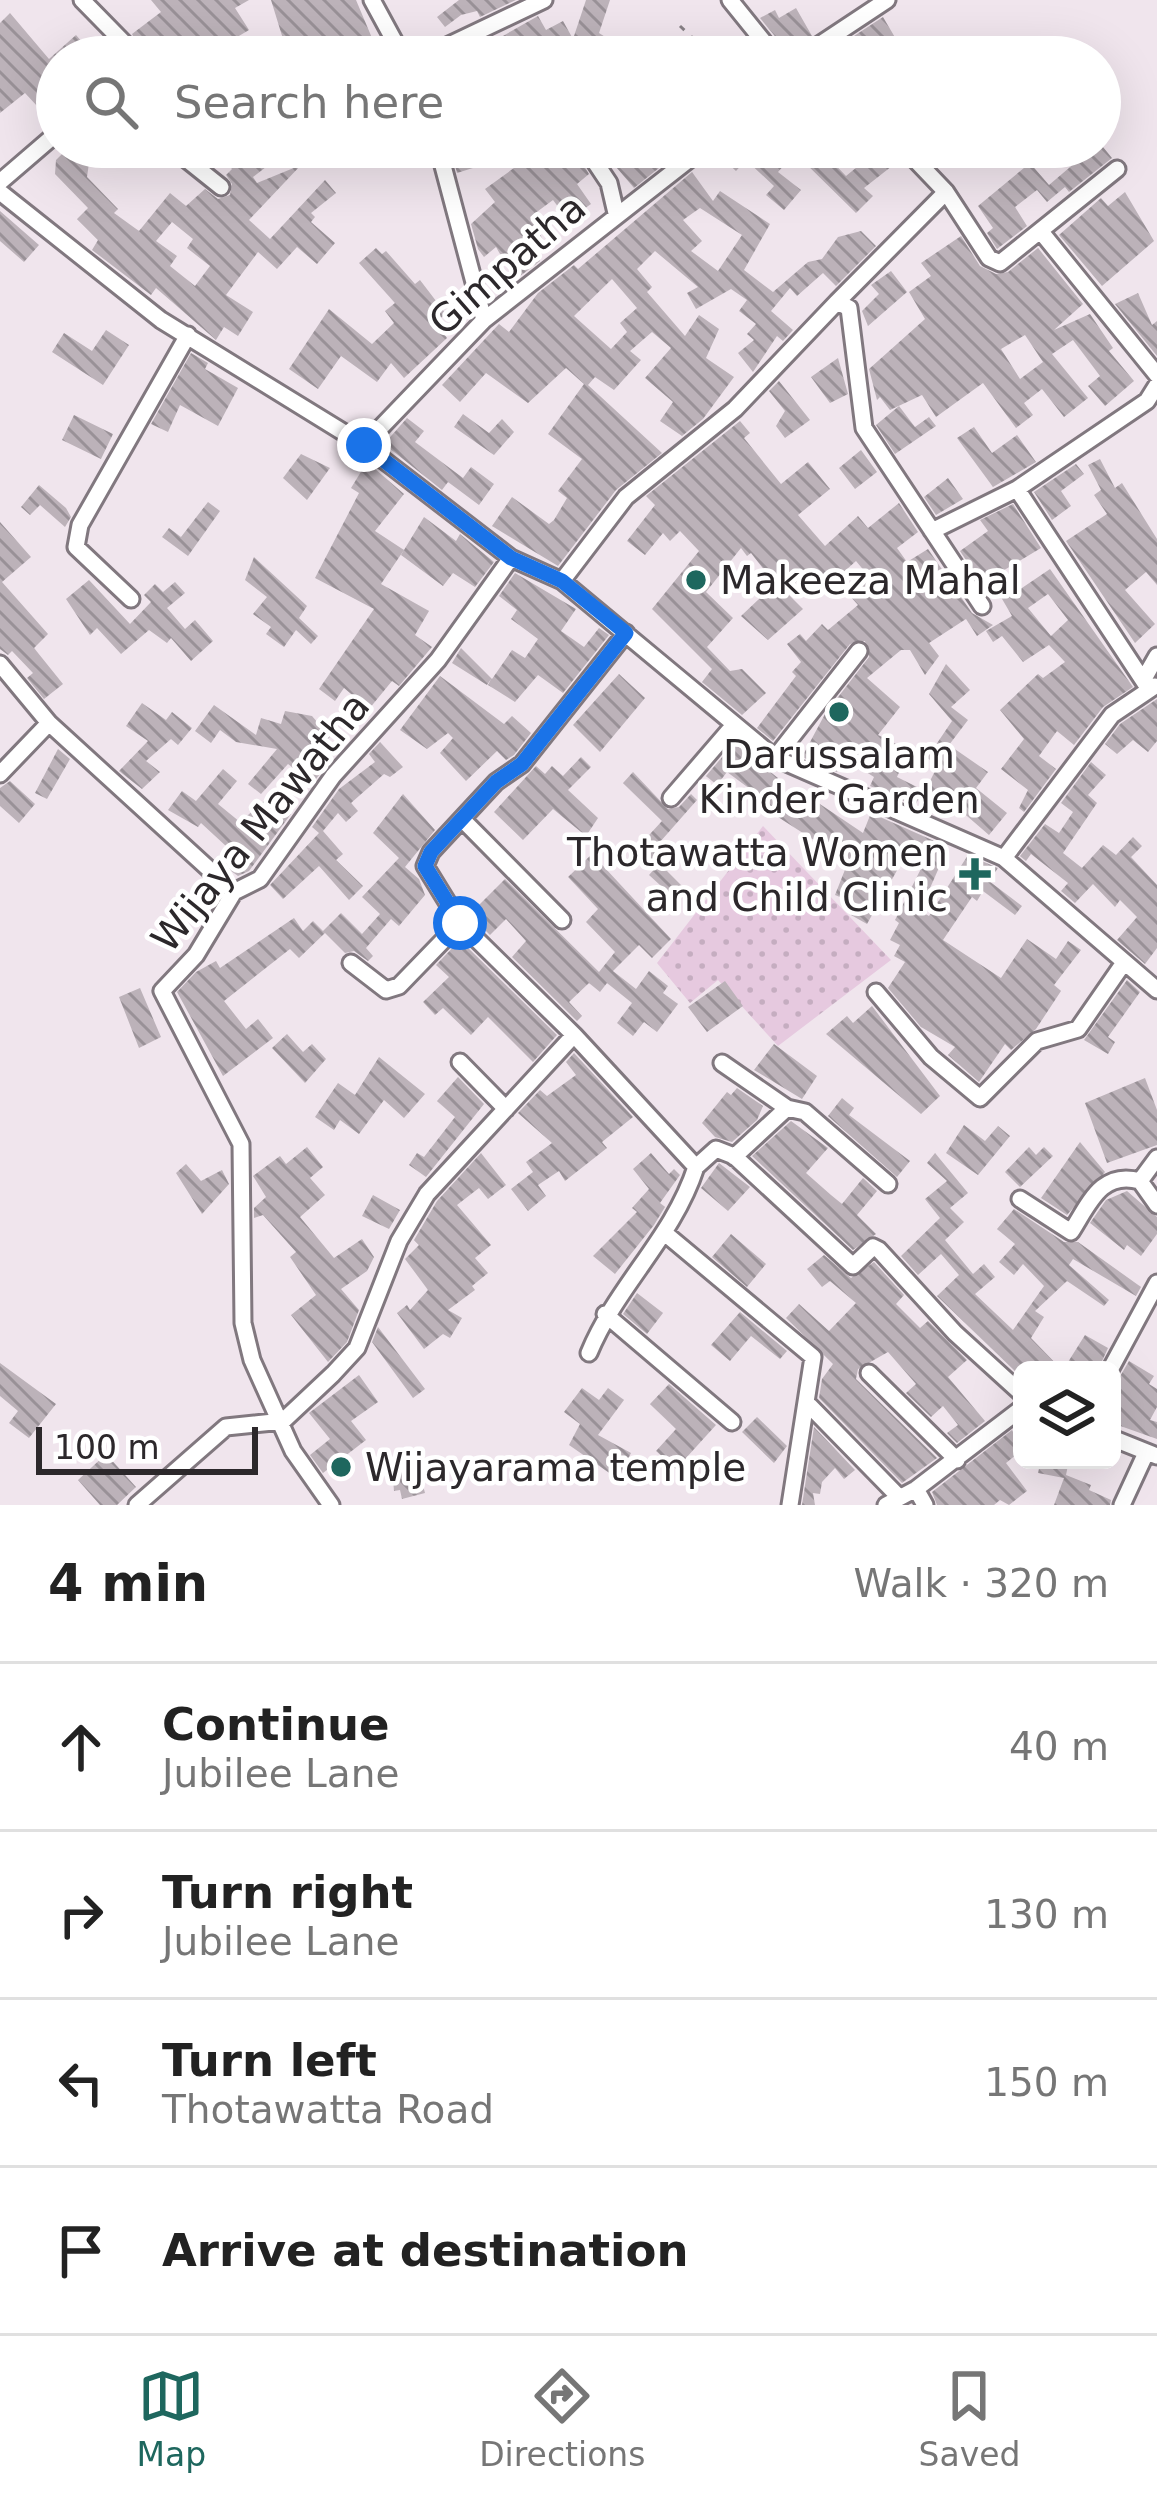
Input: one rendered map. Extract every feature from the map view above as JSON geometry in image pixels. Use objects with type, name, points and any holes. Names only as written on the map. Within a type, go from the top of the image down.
[{"type":"street","points":[[82,0],[117,36]]},
{"type":"street","points":[[372,0],[392,36]]},
{"type":"street","points":[[468,36],[544,0]]},
{"type":"street","points":[[730,0],[759,36]]},
{"type":"street","points":[[835,36],[887,0]]},
{"type":"street","points":[[0,182],[36,151]]},
{"type":"street","points":[[197,168],[221,187]]},
{"type":"street","points":[[449,168],[484,320]]},
{"type":"street","points":[[599,168],[609,183],[616,213]]},
{"type":"street","name":"Gimpatha","points":[[364,445],[484,320],[677,168]]},
{"type":"street","points":[[923,168],[946,192],[988,259],[1000,263],[1118,169]]},
{"type":"street","points":[[0,192],[110,284],[364,445],[511,558],[562,581],[775,758],[1004,858],[1157,990]]},
{"type":"street","points":[[562,581],[626,497],[735,409],[946,192]]},
{"type":"street","points":[[1042,233],[1157,375]]},
{"type":"street","points":[[837,302],[849,308],[864,428],[982,606]]},
{"type":"street","points":[[131,599],[76,547],[80,525],[188,335]]},
{"type":"street","points":[[932,531],[1018,489],[1147,401],[1157,385]]},
{"type":"street","points":[[1018,489],[1054,540],[1088,603],[1150,683]]},
{"type":"street","name":"Wijaya Mawatha","points":[[283,1421],[252,1360],[243,1323],[241,1144],[161,991],[196,955],[234,892],[260,879],[333,776],[438,660],[511,558]]},
{"type":"street","points":[[626,633],[522,764],[496,782],[425,866],[460,923],[574,1035],[696,1167]]},
{"type":"street","points":[[775,758],[859,651]]},
{"type":"street","points":[[1004,858],[1112,716],[1150,683],[1157,656]]},
{"type":"street","points":[[0,664],[49,723],[234,892]]},
{"type":"street","points":[[0,774],[49,723]]},
{"type":"street","points":[[670,798],[733,726]]},
{"type":"street","points":[[462,819],[562,920]]},
{"type":"street","points":[[351,963],[386,990],[398,986],[460,923]]},
{"type":"street","points":[[876,992],[932,1057],[980,1098],[1037,1041],[1078,1029],[1123,964]]},
{"type":"street","points":[[136,1505],[226,1427],[283,1421],[357,1348],[399,1241],[427,1194],[574,1035]]},
{"type":"street","points":[[460,1062],[506,1109]]},
{"type":"street","points":[[722,1063],[787,1108],[805,1112],[888,1184]]},
{"type":"street","points":[[734,1157],[787,1108]]},
{"type":"street","points":[[589,1353],[605,1314],[667,1235],[696,1167],[716,1149],[734,1157],[853,1266],[873,1246],[879,1250],[955,1334],[1013,1386]]},
{"type":"street","points":[[1140,1181],[1157,1157]]},
{"type":"street","points":[[1020,1199],[1071,1232],[1101,1185],[1123,1176],[1140,1181],[1157,1205]]},
{"type":"street","points":[[667,1235],[809,1351],[815,1368],[790,1505]]},
{"type":"street","points":[[1115,1361],[1157,1283]]},
{"type":"street","points":[[605,1314],[732,1422]]},
{"type":"street","points":[[869,1373],[957,1460]]},
{"type":"street","points":[[809,1406],[892,1501],[957,1460],[1013,1415]]},
{"type":"street","points":[[283,1421],[293,1451],[331,1505]]},
{"type":"street","points":[[1121,1442],[1152,1454],[1122,1505]]},
{"type":"street","points":[[916,1489],[925,1505]]},
{"type":"path","points":[[680,26],[691,36]]},
{"type":"shaded area","points":[[763,826],[891,960],[778,1046],[718,980],[690,1003],[657,963]]},
{"type":"building","points":[[151,0],[249,0],[235,8],[249,30],[239,36],[133,36],[161,12]]},
{"type":"building","points":[[271,0],[356,0],[371,36],[282,36]]},
{"type":"building","points":[[459,0],[516,0],[480,17],[477,11],[461,15],[445,27],[437,17]]},
{"type":"building","points":[[586,0],[610,0],[599,33],[604,36],[574,36]]},
{"type":"building","points":[[796,8],[812,36],[775,36],[760,18],[775,10],[779,18]]},
{"type":"building","points":[[10,13],[36,44],[36,105],[25,93],[0,113],[0,23]]},
{"type":"building","points":[[538,16],[546,30],[563,21],[571,36],[503,36]]},
{"type":"building","points":[[883,17],[894,36],[854,36]]},
{"type":"building","points":[[55,168],[88,168],[87,177],[118,209],[114,213],[139,231],[170,193],[186,206],[205,189],[218,199],[230,195],[232,184],[226,175],[231,168],[265,168],[253,177],[257,183],[298,168],[249,220],[270,239],[325,180],[336,193],[311,213],[315,217],[311,222],[335,243],[317,264],[297,247],[277,269],[258,252],[226,295],[253,312],[238,336],[224,327],[216,340],[156,288],[151,295],[92,250],[98,240],[77,219],[88,208],[55,174]],"holes":[[[172,222],[193,239],[187,248],[210,266],[195,286],[170,266],[177,256],[156,241]]]},
{"type":"building","points":[[514,168],[585,168],[589,174],[577,184],[591,204],[568,220],[553,200],[530,217],[546,245],[535,253],[540,261],[515,280],[496,247],[484,257],[478,249],[471,224],[495,202],[485,189]]},
{"type":"building","points":[[617,168],[659,168],[634,188]]},
{"type":"building","points":[[755,168],[782,168],[778,172],[801,190],[784,210],[766,195],[774,186]]},
{"type":"building","points":[[810,168],[838,168],[846,176],[856,168],[889,168],[864,188],[873,196],[856,213]]},
{"type":"building","points":[[1024,168],[1034,168],[1049,185],[1069,168],[1099,168],[1069,192],[1065,187],[1047,202],[1037,190],[1015,207],[1027,226],[997,249],[987,233],[993,228],[978,206]]},
{"type":"building","points":[[692,172],[713,201],[720,191],[770,224],[744,270],[773,292],[808,262],[822,259],[838,237],[861,231],[876,246],[836,286],[823,273],[797,296],[790,288],[771,311],[793,330],[783,341],[777,336],[753,372],[738,353],[754,340],[747,334],[756,324],[739,311],[747,300],[731,289],[696,309],[687,293],[698,287],[655,251],[637,269],[652,287],[647,292],[685,336],[699,315],[719,329],[706,358],[734,377],[703,419],[682,436],[660,421],[673,402],[645,378],[671,348],[652,332],[630,351],[641,360],[614,390],[595,377],[588,385],[662,453],[616,490],[558,566],[492,526],[512,497],[549,524],[554,520],[567,498],[558,491],[582,459],[548,434],[584,384],[566,368],[528,403],[486,373],[460,402],[442,385],[499,324],[509,332],[538,293],[574,265],[578,269]],"holes":[[[700,208],[742,235],[718,271],[691,251],[702,241],[683,220]],[[612,279],[637,308],[620,323],[627,332],[611,349],[574,316]]]},
{"type":"building","points":[[1125,192],[1154,241],[1102,286],[1059,235],[1101,198],[1108,206]]},
{"type":"building","points":[[0,211],[39,245],[24,262],[0,241]]},
{"type":"building","points":[[961,236],[980,266],[996,274],[1008,272],[1038,248],[1083,304],[1054,330],[1090,314],[1113,348],[1109,351],[1134,381],[1105,406],[1088,386],[1100,376],[1073,340],[1052,354],[1088,398],[1064,417],[1042,389],[1024,403],[1033,415],[1016,428],[983,383],[936,417],[922,395],[890,410],[880,397],[877,400],[869,369],[925,319],[909,292],[931,276],[921,263]],"holes":[[[1025,335],[1043,362],[1020,379],[1001,349]]]},
{"type":"building","points":[[376,248],[382,254],[386,251],[415,284],[420,280],[446,314],[435,322],[447,338],[404,378],[391,363],[377,382],[341,356],[318,389],[289,369],[329,309],[372,344],[394,323],[385,311],[395,303],[359,263]]},
{"type":"building","points":[[891,271],[907,292],[868,326],[862,311],[879,294],[871,285]]},
{"type":"building","points":[[1138,293],[1152,325],[1157,321],[1157,356],[1115,304]]},
{"type":"building","points":[[106,330],[129,345],[103,385],[52,352],[64,333],[92,351]]},
{"type":"building","points":[[191,353],[208,363],[205,369],[238,388],[218,426],[180,405],[168,432],[151,424]]},
{"type":"building","points":[[838,358],[848,394],[830,403],[811,377]]},
{"type":"building","points":[[779,381],[810,420],[785,438],[776,426],[785,411],[769,391]]},
{"type":"building","points":[[899,406],[915,427],[929,417],[936,426],[895,454],[876,425]]},
{"type":"building","points":[[463,414],[489,433],[502,419],[514,432],[494,455],[454,427]]},
{"type":"building","points":[[74,415],[113,434],[101,459],[62,440]]},
{"type":"building","points":[[407,418],[424,431],[415,442],[463,478],[471,467],[494,484],[479,505],[448,482],[442,490],[384,444]]},
{"type":"building","points":[[740,421],[750,433],[744,438],[781,484],[808,462],[830,489],[798,515],[825,546],[858,516],[868,528],[899,503],[918,532],[897,548],[907,562],[928,549],[972,613],[993,625],[977,636],[966,619],[929,643],[939,656],[925,675],[910,650],[901,650],[867,678],[900,707],[878,735],[909,750],[897,777],[923,790],[915,806],[870,786],[874,777],[844,758],[837,772],[802,757],[825,714],[869,657],[865,641],[850,644],[773,741],[757,728],[796,676],[792,672],[801,662],[787,644],[800,634],[806,641],[822,624],[828,630],[858,605],[850,596],[871,579],[856,561],[826,588],[810,571],[785,591],[803,609],[768,640],[741,616],[775,584],[751,553],[747,556],[741,548],[706,592],[733,618],[707,647],[730,671],[742,669],[766,693],[742,715],[702,682],[712,669],[652,609],[699,551],[680,531],[670,541],[663,533],[645,555],[627,541],[655,505],[646,496]]},
{"type":"building","points":[[974,427],[992,453],[1017,435],[1036,462],[993,487],[957,438]]},
{"type":"building","points":[[861,450],[877,472],[855,489],[839,468]]},
{"type":"building","points":[[301,454],[330,468],[307,500],[283,478]]},
{"type":"building","points":[[1100,459],[1115,488],[1122,483],[1157,539],[1157,585],[1146,572],[1125,590],[1155,624],[1135,643],[1066,541],[1107,514],[1094,495],[1101,490],[1088,465]]},
{"type":"building","points":[[367,462],[404,494],[375,531],[404,550],[381,584],[429,611],[415,635],[432,647],[399,686],[392,681],[369,709],[344,688],[335,701],[319,689],[374,609],[315,578],[359,493],[351,488]]},
{"type":"building","points":[[1076,464],[1084,474],[1061,491],[1071,506],[1052,520],[1034,492]]},
{"type":"building","points":[[948,478],[963,499],[936,515],[924,497]]},
{"type":"building","points":[[39,485],[66,508],[71,517],[65,527],[40,505],[30,515],[21,507]]},
{"type":"building","points":[[208,502],[220,511],[188,556],[162,537],[169,528],[181,537]]},
{"type":"building","points":[[1013,504],[1041,548],[1001,572],[1013,594],[1050,569],[1133,687],[1103,707],[1074,745],[1057,731],[1039,756],[1056,769],[1024,812],[1019,808],[1028,790],[1001,769],[1024,739],[1000,710],[1038,674],[1043,678],[1065,662],[1049,645],[1023,662],[1002,636],[993,642],[986,631],[1012,616],[998,592],[991,598],[960,551],[988,531],[980,520]],"holes":[[[1048,594],[1068,620],[1051,636],[1028,608]]]},
{"type":"building","points":[[424,517],[456,541],[460,534],[494,562],[475,587],[453,573],[443,586],[401,555]]},
{"type":"building","points":[[0,522],[31,557],[2,582],[48,634],[34,648],[63,684],[44,699],[27,678],[33,673],[12,651],[8,655],[0,649]]},
{"type":"building","points":[[254,557],[307,606],[299,618],[318,636],[311,644],[296,630],[284,647],[266,634],[271,627],[253,614],[267,597],[245,580]]},
{"type":"building","points":[[515,573],[576,609],[561,631],[584,647],[599,628],[609,635],[563,693],[538,675],[515,702],[488,685],[491,679],[487,685],[452,663],[461,648],[492,679],[512,650],[525,658],[538,639],[511,619],[517,610],[499,596]]},
{"type":"building","points":[[89,580],[130,624],[151,602],[144,595],[155,584],[163,592],[175,582],[185,593],[167,608],[185,629],[195,620],[213,641],[191,661],[171,638],[167,643],[149,630],[121,654],[97,628],[90,635],[66,599]]},
{"type":"building","points":[[946,664],[970,690],[951,707],[968,720],[949,745],[988,772],[976,788],[1007,813],[989,835],[945,797],[925,791],[938,765],[927,758],[952,721],[929,694]]},
{"type":"building","points":[[619,674],[645,698],[600,752],[573,725]]},
{"type":"building","points":[[440,676],[504,724],[512,716],[531,733],[514,755],[506,760],[497,751],[466,781],[440,753],[453,738],[448,733],[427,749],[400,730]]},
{"type":"building","points":[[1157,699],[1157,741],[1148,752],[1133,740],[1117,754],[1105,744],[1120,724]]},
{"type":"building","points":[[142,703],[166,720],[172,712],[192,728],[178,745],[171,739],[146,761],[160,772],[142,789],[119,771],[148,741],[126,726]]},
{"type":"building","points":[[214,705],[256,735],[261,718],[281,724],[285,711],[312,716],[330,737],[308,757],[322,771],[313,783],[288,764],[261,794],[248,784],[277,749],[236,742],[220,730],[211,743],[195,731]]},
{"type":"building","points":[[380,742],[403,767],[390,777],[384,774],[351,803],[358,811],[346,822],[338,813],[323,831],[343,854],[336,860],[363,886],[349,900],[319,866],[283,899],[270,885],[319,833],[312,827],[339,789],[375,762],[369,754]]},
{"type":"building","points":[[734,743],[778,778],[770,789],[797,809],[805,794],[863,833],[871,813],[948,847],[920,911],[929,916],[968,855],[998,868],[989,881],[1022,906],[1015,915],[983,891],[977,901],[972,897],[943,940],[1001,978],[1027,939],[1056,959],[1068,941],[1081,950],[1054,985],[1061,991],[1036,1029],[1011,1050],[1005,1044],[979,1082],[948,1055],[955,1047],[921,1027],[888,988],[905,962],[894,956],[900,945],[890,940],[899,923],[895,920],[931,849],[914,840],[867,924],[851,915],[857,904],[835,895],[848,862],[761,806],[765,800],[727,772],[717,785],[706,776]]},
{"type":"building","points":[[58,749],[70,759],[47,799],[35,793]]},
{"type":"building","points":[[581,757],[591,767],[568,790],[598,818],[586,836],[553,809],[523,840],[494,812],[536,766],[545,774],[552,766],[563,776]]},
{"type":"building","points":[[1091,762],[1106,775],[1088,795],[1097,803],[1063,853],[1082,868],[1103,845],[1116,855],[1133,837],[1142,846],[1131,857],[1157,885],[1157,948],[1145,964],[1117,940],[1137,917],[1120,900],[1115,907],[1093,884],[1075,903],[1061,891],[1068,883],[1031,854],[1026,861],[1020,856],[1045,824],[1059,833],[1073,812],[1061,803]]},
{"type":"building","points":[[223,769],[237,781],[218,804],[240,822],[264,801],[276,812],[282,806],[291,814],[249,871],[238,876],[216,860],[227,847],[201,823],[198,827],[168,810],[182,791],[196,801]]},
{"type":"building","points":[[633,772],[668,809],[679,807],[691,794],[697,800],[660,842],[678,859],[667,871],[682,886],[672,896],[649,875],[657,866],[638,847],[662,821],[623,783]]},
{"type":"building","points":[[10,781],[35,804],[19,823],[0,806],[0,788]]},
{"type":"building","points":[[403,794],[435,830],[405,867],[419,879],[425,895],[399,926],[391,919],[366,948],[373,956],[368,961],[354,951],[345,953],[325,933],[299,958],[290,949],[224,1001],[246,1029],[258,1019],[273,1038],[223,1076],[177,992],[196,972],[216,961],[220,968],[294,918],[303,931],[313,921],[323,931],[341,913],[362,934],[380,914],[362,897],[399,858],[373,833]]},
{"type":"building","points":[[592,854],[671,939],[652,958],[639,945],[613,971],[636,989],[649,971],[668,986],[663,993],[678,1004],[657,1032],[644,1022],[633,1036],[617,1023],[632,1003],[607,983],[600,992],[589,983],[569,1002],[582,1016],[577,1021],[512,957],[526,941],[506,919],[490,935],[479,924],[483,920],[474,910],[505,879],[599,972],[615,952],[586,922],[598,909],[568,877]]},
{"type":"building","points":[[460,940],[557,1035],[533,1062],[488,1017],[471,1035],[443,1008],[435,1015],[423,1002],[449,977],[436,965]]},
{"type":"building","points":[[1127,980],[1140,992],[1108,1037],[1115,1042],[1108,1054],[1084,1040]]},
{"type":"building","points":[[725,981],[743,1006],[707,1032],[688,1007]]},
{"type":"building","points":[[140,988],[161,1037],[139,1048],[119,997]]},
{"type":"building","points":[[872,1006],[940,1096],[921,1114],[826,1034],[847,1016],[853,1023]]},
{"type":"building","points":[[287,1034],[303,1052],[312,1044],[326,1059],[305,1083],[272,1048]]},
{"type":"building","points":[[774,1044],[817,1076],[802,1099],[754,1070]]},
{"type":"building","points":[[574,1053],[633,1117],[602,1142],[607,1148],[565,1181],[559,1171],[538,1185],[546,1196],[528,1211],[511,1189],[533,1172],[526,1162],[552,1143],[518,1113],[540,1090],[547,1096],[576,1075],[566,1062]]},
{"type":"building","points":[[379,1057],[425,1094],[404,1118],[384,1100],[359,1134],[340,1120],[334,1130],[315,1117],[338,1083],[355,1095]]},
{"type":"building","points":[[458,1077],[484,1104],[426,1177],[409,1165],[417,1153],[424,1157],[455,1117],[437,1101]]},
{"type":"building","points":[[1145,1078],[1157,1110],[1157,1145],[1107,1163],[1085,1103]]},
{"type":"building","points":[[737,1088],[763,1106],[757,1120],[732,1142],[715,1137],[702,1123],[727,1092],[731,1095]]},
{"type":"building","points":[[842,1098],[854,1108],[849,1115],[910,1161],[897,1177],[828,1116]]},
{"type":"building","points":[[791,1121],[828,1148],[806,1173],[842,1204],[863,1178],[877,1191],[857,1215],[876,1234],[853,1250],[752,1156]]},
{"type":"building","points":[[964,1125],[985,1141],[998,1126],[1010,1136],[978,1175],[946,1153]]},
{"type":"building","points":[[1080,1142],[1105,1172],[1067,1215],[1041,1198]]},
{"type":"building","points":[[307,1147],[323,1167],[310,1178],[325,1195],[300,1217],[334,1258],[362,1239],[374,1257],[367,1271],[341,1289],[359,1310],[347,1342],[328,1362],[291,1315],[316,1295],[290,1257],[296,1252],[263,1215],[254,1218],[254,1208],[266,1197],[253,1176],[280,1156],[286,1164]]},
{"type":"building","points":[[1029,1147],[1036,1155],[1044,1147],[1053,1156],[1020,1187],[1005,1172]]},
{"type":"building","points":[[481,1153],[506,1185],[488,1199],[479,1188],[457,1205],[491,1245],[475,1258],[488,1273],[472,1286],[475,1290],[448,1310],[462,1318],[450,1338],[443,1334],[424,1349],[397,1313],[407,1305],[410,1310],[428,1290],[405,1259],[419,1245],[414,1240],[437,1201]]},
{"type":"building","points":[[651,1153],[669,1174],[674,1169],[680,1175],[660,1203],[665,1207],[654,1225],[615,1274],[593,1256],[637,1212],[632,1208],[649,1189],[633,1169]]},
{"type":"building","points":[[935,1153],[968,1193],[950,1208],[964,1222],[945,1240],[973,1274],[984,1264],[995,1277],[975,1294],[1013,1330],[1044,1286],[1023,1264],[1014,1275],[999,1262],[1015,1244],[997,1229],[1014,1209],[1064,1242],[1078,1242],[1141,1287],[1136,1296],[1073,1259],[1069,1265],[1109,1300],[1104,1306],[1067,1281],[1035,1311],[1044,1317],[1031,1338],[1053,1361],[1013,1361],[1013,1369],[937,1296],[959,1275],[941,1254],[918,1275],[901,1256],[940,1218],[925,1199],[947,1181],[927,1163]]},
{"type":"building","points":[[719,1163],[750,1187],[728,1211],[701,1188]]},
{"type":"building","points":[[186,1164],[201,1181],[222,1170],[229,1184],[202,1214],[176,1173]]},
{"type":"building","points":[[1127,1191],[1157,1217],[1157,1234],[1141,1256],[1127,1245],[1124,1250],[1090,1223],[1106,1200]]},
{"type":"building","points":[[373,1195],[400,1210],[389,1229],[362,1216]]},
{"type":"building","points":[[731,1234],[766,1264],[747,1287],[712,1257]]},
{"type":"building","points":[[824,1255],[851,1278],[874,1262],[904,1295],[896,1304],[920,1328],[928,1321],[967,1360],[948,1377],[985,1421],[957,1443],[947,1433],[958,1425],[943,1406],[931,1417],[906,1393],[916,1384],[888,1352],[858,1369],[856,1379],[937,1458],[902,1483],[819,1398],[822,1379],[833,1364],[786,1318],[799,1304],[829,1331],[856,1303],[830,1281],[822,1287],[807,1269]]},
{"type":"building","points":[[637,1293],[663,1313],[647,1334],[623,1314]]},
{"type":"building","points":[[740,1312],[787,1351],[780,1359],[751,1336],[730,1361],[711,1345]]},
{"type":"building","points":[[378,1327],[425,1389],[413,1398],[372,1342]]},
{"type":"building","points":[[1085,1335],[1108,1348],[1102,1361],[1069,1361]]},
{"type":"building","points":[[1129,1361],[1154,1376],[1149,1384],[1157,1389],[1157,1407],[1150,1420],[1157,1422],[1157,1439],[1121,1426],[1121,1375]]},
{"type":"building","points":[[0,1363],[56,1404],[29,1438],[9,1423],[18,1411],[0,1396]]},
{"type":"building","points":[[359,1375],[378,1402],[351,1421],[366,1440],[323,1473],[310,1455],[330,1439],[309,1413]]},
{"type":"building","points":[[669,1384],[716,1425],[676,1469],[656,1451],[676,1429],[650,1404]]},
{"type":"building","points":[[582,1388],[599,1400],[608,1388],[624,1400],[598,1435],[631,1453],[618,1479],[569,1445],[580,1424],[564,1412]]},
{"type":"building","points":[[757,1417],[787,1446],[774,1463],[742,1432]]},
{"type":"building","points":[[814,1427],[855,1470],[844,1479],[835,1468],[822,1482],[820,1494],[813,1493],[815,1505],[802,1505]]},
{"type":"building","points":[[1012,1430],[1013,1457],[1006,1463],[1027,1491],[1009,1505],[1000,1500],[994,1505],[937,1505],[932,1492]]},
{"type":"building","points":[[106,1454],[136,1487],[117,1505],[100,1505],[78,1480]]},
{"type":"building","points":[[407,1463],[409,1473],[419,1471],[425,1493],[402,1499],[400,1490],[394,1491],[392,1467]]},
{"type":"building","points":[[1039,1469],[1067,1469],[1066,1475],[1091,1485],[1089,1490],[1111,1500],[1110,1505],[1054,1505],[1064,1478],[1038,1473]]},
{"type":"place","name":"Makeeza Mahal","points":[[696,580]]},
{"type":"place","name":"Darussalam Kinder Garden","points":[[839,712]]},
{"type":"place","name":"Thotawatta Women and Child Clinic","points":[[975,874]]},
{"type":"place","name":"Wijayarama temple","points":[[341,1467]]},
{"type":"route","points":[[364,445],[511,558],[562,581],[626,633],[522,764],[496,782],[431,852],[425,866],[460,923]]}]
